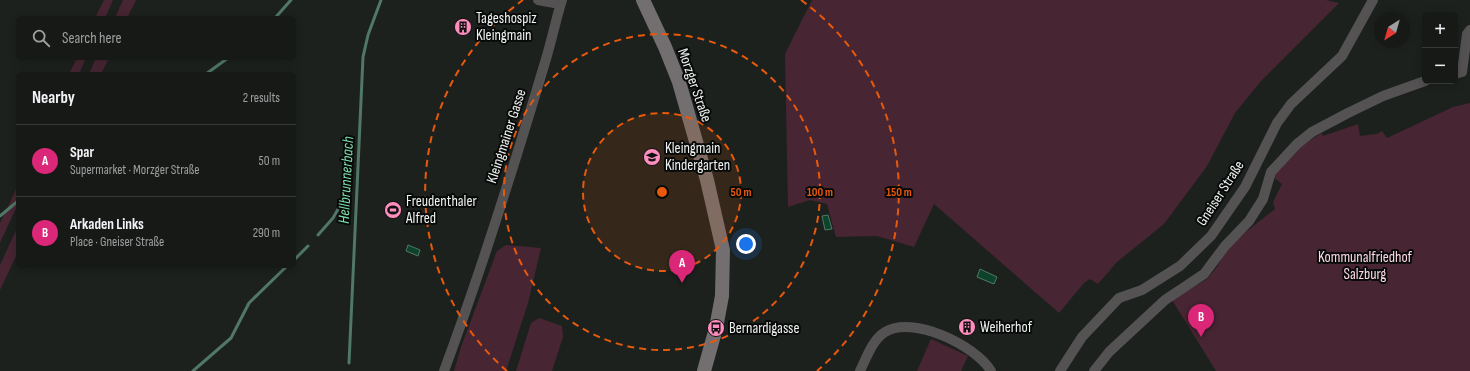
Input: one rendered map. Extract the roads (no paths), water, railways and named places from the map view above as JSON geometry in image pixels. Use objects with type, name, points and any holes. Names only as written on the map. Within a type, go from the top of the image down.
[{"type":"street","points":[[538,0],[561,2]]},
{"type":"street","name":"Morzger Straße","points":[[643,0],[665,47],[679,82],[707,180],[723,250],[722,296],[714,335],[704,371]]},
{"type":"street","name":"Gneiser Straße","points":[[1060,371],[1082,337],[1119,298],[1142,290],[1180,266],[1211,236],[1245,187],[1277,123],[1291,104],[1342,56],[1373,0]]},
{"type":"street","name":"Kleingmainer Gasse","points":[[444,371],[463,320],[498,210],[546,58],[561,2]]},
{"type":"street","points":[[1458,73],[1462,72],[1467,34],[1470,30]]},
{"type":"street","points":[[1094,371],[1109,352],[1165,300],[1204,274],[1225,246],[1249,221],[1263,199],[1268,177],[1271,172],[1297,144],[1312,132],[1348,113],[1383,96],[1422,82]]},
{"type":"street","points":[[860,371],[875,341],[884,333],[897,327],[911,327],[945,337],[980,358],[991,371]]},
{"type":"waterway","points":[[277,16],[291,0]]},
{"type":"waterway","name":"Hellbrunnerbach","points":[[349,363],[363,57],[368,35],[381,0]]},
{"type":"waterway","points":[[209,72],[225,60]]},
{"type":"waterway","points":[[318,235],[333,218],[345,197]]},
{"type":"waterway","points":[[0,216],[16,203]]},
{"type":"waterway","points":[[296,258],[308,246]]},
{"type":"waterway","points":[[193,371],[231,338],[249,303],[285,268]]},
{"type":"place","name":"Tageshospiz Kleingmain","points":[[463,27]]},
{"type":"place","name":"Kleingmain Kindergarten","points":[[652,157]]},
{"type":"place","name":"Freudenthaler Alfred","points":[[393,210]]},
{"type":"place","name":"Spar","points":[[682,283]]},
{"type":"place","name":"Weiherhof","points":[[967,327]]},
{"type":"place","name":"Bernardigasse","points":[[716,328]]},
{"type":"place","name":"Arkaden Links","points":[[1201,337]]},
{"type":"park label","name":"Kommunalfriedhof Salzburg","points":[[1365,266]]}]
